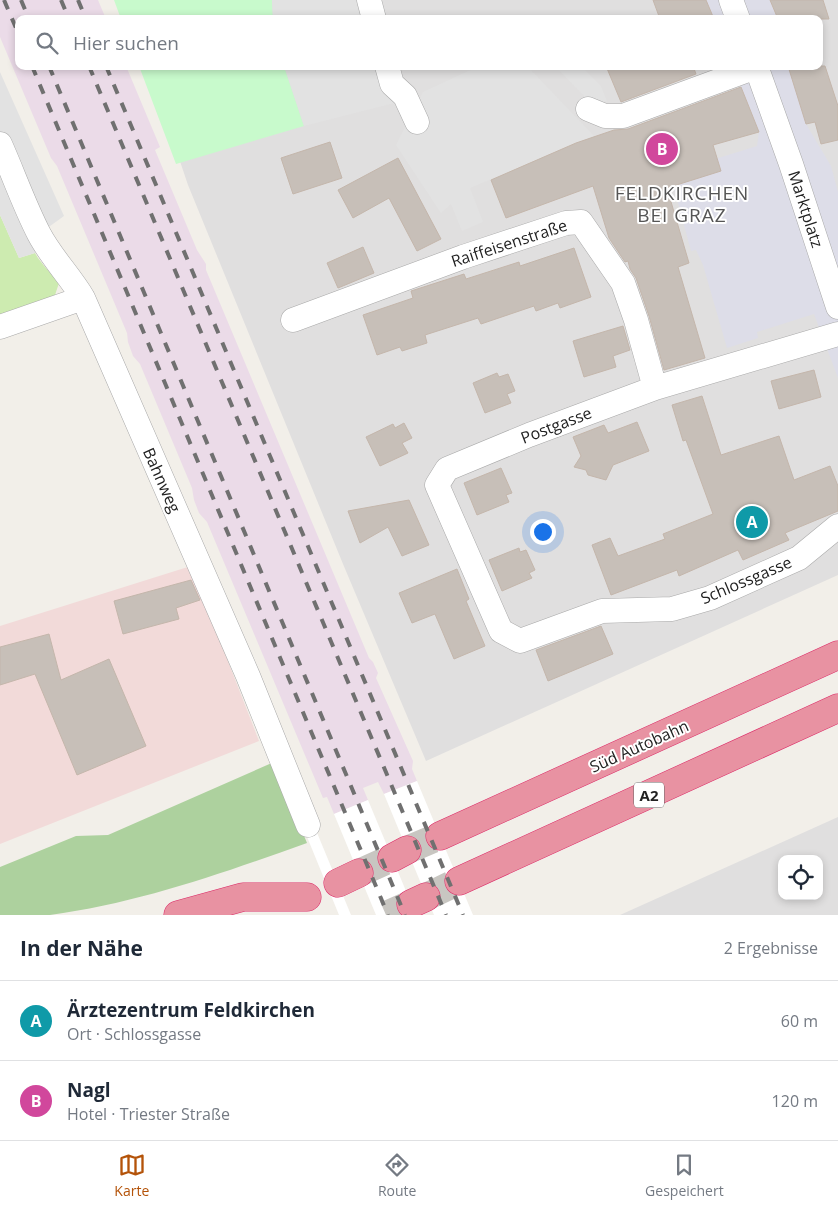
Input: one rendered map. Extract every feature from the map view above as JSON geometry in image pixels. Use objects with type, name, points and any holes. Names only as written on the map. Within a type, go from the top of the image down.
[{"type":"highway","name":"Süd Autobahn","points":[[440,836],[838,655]]},
{"type":"highway","name":"A2","points":[[459,881],[838,708]]},
{"type":"highway","points":[[178,915],[243,898],[333,885],[266,915]]},
{"type":"street","points":[[369,0],[373,15]]},
{"type":"street","points":[[731,0],[737,15]]},
{"type":"street","points":[[388,70],[392,84],[405,96],[417,122]]},
{"type":"street","points":[[588,109],[605,116],[623,116],[748,70]]},
{"type":"street","name":"Marktplatz","points":[[757,70],[838,307]]},
{"type":"street","name":"Bahnweg","points":[[0,144],[39,234],[83,298],[248,676],[308,825]]},
{"type":"street","name":"Raiffeisenstraße","points":[[293,320],[464,257],[566,223],[581,222],[623,283],[636,320],[655,388]]},
{"type":"street","points":[[0,327],[83,298]]},
{"type":"street","name":"Postgasse","points":[[501,632],[437,485],[447,469],[529,435],[655,388],[838,334]]},
{"type":"street","name":"Schlossgasse","points":[[501,632],[520,641],[602,611],[672,608],[710,598],[798,558],[838,526]]},
{"type":"shaded area","points":[[0,0],[98,0],[104,15],[15,15],[15,70],[128,70],[160,147],[155,150],[197,250],[206,264],[206,270],[369,658],[378,673],[376,678],[413,761],[412,769],[417,781],[384,794],[378,782],[363,788],[368,800],[334,814],[327,797],[323,798],[207,522],[199,513],[192,488],[140,364],[133,356],[127,333],[57,166],[51,158],[0,37]]},
{"type":"shaded area","points":[[126,0],[838,0],[838,575],[426,761],[188,185],[149,70],[823,70],[823,15],[131,15]]},
{"type":"shaded area","points":[[272,0],[382,0],[385,15],[273,15]]},
{"type":"shaded area","points":[[706,0],[770,0],[776,15],[712,15]]},
{"type":"shaded area","points":[[285,70],[397,70],[414,98],[304,126]]},
{"type":"shaded area","points":[[470,70],[531,70],[594,136],[470,188],[483,222],[462,231],[451,204],[441,213],[396,145],[423,92]]},
{"type":"shaded area","points":[[559,70],[585,70],[601,86],[607,101],[594,106]]},
{"type":"shaded area","points":[[735,70],[790,70],[806,124],[831,166],[838,192],[838,378],[814,314],[757,332],[758,338],[727,348],[703,265],[696,250],[691,251],[670,173],[757,146],[759,132]]},
{"type":"shaded area","points":[[0,72],[64,216],[39,234],[35,253],[19,258],[0,215]]},
{"type":"shaded area","points":[[191,566],[259,741],[0,844],[0,626]]},
{"type":"shaded area","points":[[838,817],[838,915],[620,915]]},
{"type":"green space","points":[[114,0],[272,0],[273,15],[120,15]]},
{"type":"green space","points":[[141,70],[285,70],[304,126],[176,164]]},
{"type":"green space","points":[[0,215],[19,258],[35,253],[59,283],[55,295],[37,306],[0,315]]},
{"type":"green space","points":[[274,762],[307,843],[212,876],[116,903],[50,915],[0,915],[0,867],[76,836],[108,835]]},
{"type":"pier","points":[[417,781],[473,915],[434,915],[384,794]]},
{"type":"pier","points":[[368,800],[416,915],[376,915],[334,814]]},
{"type":"pier","points":[[313,823],[351,915],[339,915],[303,827]]},
{"type":"building","points":[[653,0],[706,0],[712,15],[659,15]]},
{"type":"building","points":[[770,0],[823,0],[829,19],[823,19],[823,15],[776,15]]},
{"type":"building","points":[[823,66],[825,66],[838,106],[838,140],[821,144],[815,122],[806,124],[789,70],[823,70]]},
{"type":"building","points":[[608,70],[694,70],[696,74],[621,102]]},
{"type":"building","points":[[741,87],[759,132],[713,145],[721,171],[667,188],[689,263],[678,267],[705,358],[664,370],[636,278],[630,269],[628,261],[625,262],[609,238],[593,186],[506,218],[491,180],[576,143],[614,130],[628,129]]},
{"type":"building","points":[[330,142],[342,178],[293,194],[281,158]]},
{"type":"building","points":[[398,158],[441,239],[417,251],[389,198],[353,218],[338,190]]},
{"type":"building","points":[[363,247],[374,273],[338,288],[327,263]]},
{"type":"building","points":[[574,248],[591,297],[560,308],[558,303],[536,311],[534,306],[481,324],[478,318],[425,335],[427,343],[402,351],[400,347],[377,355],[363,315],[413,298],[411,291],[464,274],[466,279],[519,262],[520,266]]},
{"type":"building","points":[[623,326],[630,350],[613,356],[616,367],[584,377],[573,341]]},
{"type":"building","points":[[814,370],[821,397],[779,409],[771,381]]},
{"type":"building","points":[[497,373],[499,377],[508,374],[515,391],[507,394],[511,403],[485,413],[473,383]]},
{"type":"building","points":[[702,396],[721,455],[779,436],[794,480],[830,466],[838,486],[838,511],[785,533],[789,540],[743,560],[738,550],[679,576],[677,570],[611,595],[592,545],[610,538],[618,556],[665,539],[663,534],[713,514],[686,440],[683,441],[672,405]]},
{"type":"building","points":[[637,422],[649,451],[613,465],[606,480],[588,475],[586,470],[574,467],[581,456],[573,437],[604,425],[608,433]]},
{"type":"building","points":[[404,423],[412,438],[402,443],[408,453],[380,466],[366,437],[393,424],[395,428]]},
{"type":"building","points":[[501,468],[512,493],[506,495],[509,502],[477,515],[464,483]]},
{"type":"building","points":[[409,500],[429,545],[402,556],[388,527],[360,543],[348,511]]},
{"type":"building","points":[[519,548],[520,552],[526,550],[535,570],[529,573],[532,578],[502,591],[489,560]]},
{"type":"building","points":[[457,569],[469,599],[466,601],[485,646],[454,659],[435,614],[412,623],[399,593]]},
{"type":"building","points":[[191,580],[200,600],[176,608],[179,619],[123,634],[114,601]]},
{"type":"building","points":[[601,626],[613,654],[548,681],[536,650]]},
{"type":"building","points":[[49,634],[61,680],[109,659],[146,746],[77,775],[35,674],[0,685],[0,647]]},
{"type":"tunnel","points":[[407,850],[440,836]]},
{"type":"tunnel","points":[[359,873],[392,858]]},
{"type":"tunnel","points":[[426,897],[459,881]]},
{"type":"tunnel","points":[[386,915],[411,904]]},
{"type":"railway","points":[[4,0],[15,26]]},
{"type":"railway","points":[[21,0],[27,15]]},
{"type":"railway","points":[[61,0],[67,15]]},
{"type":"railway","points":[[78,0],[84,15]]},
{"type":"railway","points":[[34,70],[388,915]]},
{"type":"railway","points":[[51,70],[405,915]]},
{"type":"railway","points":[[91,70],[446,915]]},
{"type":"railway","points":[[108,70],[463,915]]},
{"type":"place","name":"Nagl","points":[[662,149]]},
{"type":"place","name":"Ärztezentrum Feldkirchen","points":[[752,522]]},
{"type":"district","name":"FELDKIRCHEN BEI GRAZ","points":[[682,204]]}]
